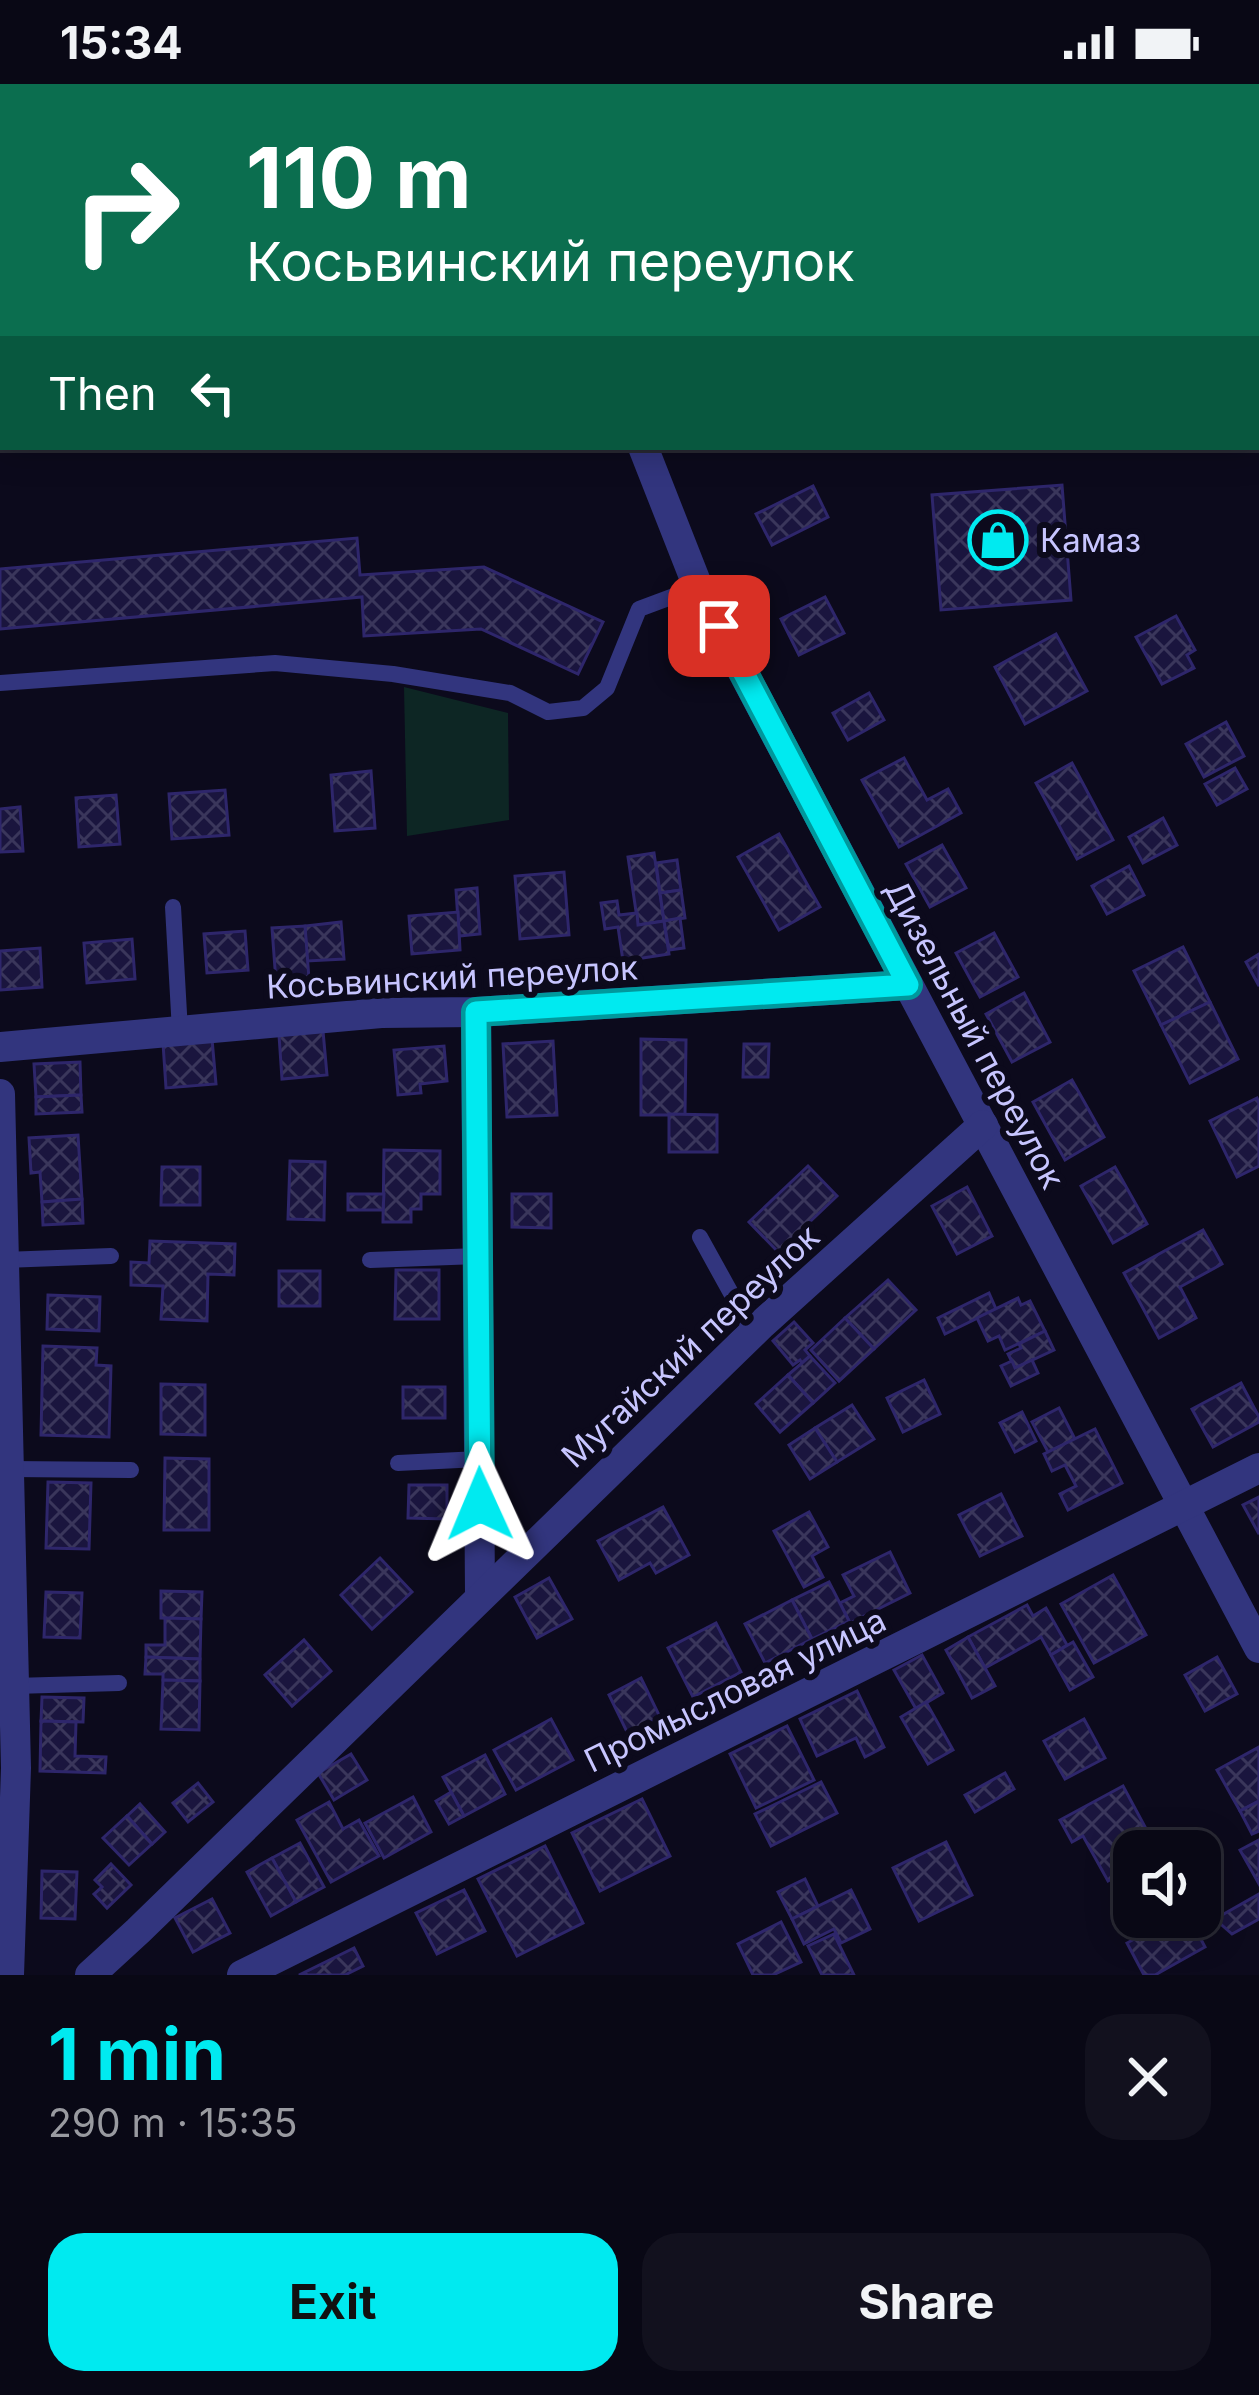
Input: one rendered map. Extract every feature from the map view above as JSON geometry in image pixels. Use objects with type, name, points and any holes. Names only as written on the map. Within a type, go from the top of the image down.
[{"type":"street","name":"Дизельный переулок","points":[[644,450],[698,587],[1259,1648]]},
{"type":"street","name":"Косьвинский переулок","points":[[0,1047],[381,1013],[476,1012],[908,985]]},
{"type":"street","points":[[476,1012],[480,1595]]},
{"type":"street","points":[[0,1094],[9,1469],[5,1546],[14,1686],[8,1768],[10,1975]]},
{"type":"street","name":"Мугайский переулок","points":[[90,1975],[753,1333],[983,1125]]},
{"type":"street","name":"Промысловая улица","points":[[242,1975],[1259,1468]]},
{"type":"lane","points":[[0,683],[274,662],[393,674],[510,693],[548,712],[583,708],[607,688],[639,609],[698,587]]},
{"type":"lane","points":[[173,907],[180,1031]]},
{"type":"lane","points":[[700,1237],[753,1333]]},
{"type":"lane","points":[[4,1259],[111,1256]]},
{"type":"lane","points":[[370,1260],[478,1256]]},
{"type":"lane","points":[[398,1463],[479,1459]]},
{"type":"lane","points":[[9,1469],[130,1470]]},
{"type":"lane","points":[[14,1686],[118,1683]]},
{"type":"green space","points":[[404,687],[508,713],[509,820],[407,836]]},
{"type":"building","points":[[1062,485],[1071,600],[941,610],[932,495]]},
{"type":"building","points":[[813,486],[828,517],[772,545],[756,514]]},
{"type":"building","points":[[357,538],[360,575],[484,567],[603,622],[578,674],[481,629],[364,636],[362,597],[0,629],[0,569]]},
{"type":"building","points":[[825,597],[844,633],[799,655],[781,619]]},
{"type":"building","points":[[1176,616],[1195,650],[1187,655],[1194,668],[1162,684],[1136,637]]},
{"type":"building","points":[[1056,634],[1087,691],[1025,724],[995,667]]},
{"type":"building","points":[[869,693],[884,720],[848,740],[833,713]]},
{"type":"building","points":[[1226,722],[1244,756],[1204,777],[1186,744]]},
{"type":"building","points":[[904,758],[927,800],[948,789],[961,813],[899,847],[862,780]]},
{"type":"building","points":[[1072,763],[1113,840],[1077,859],[1036,783]]},
{"type":"building","points":[[1235,768],[1247,789],[1217,805],[1205,784]]},
{"type":"building","points":[[371,771],[375,828],[335,831],[331,775]]},
{"type":"building","points":[[225,790],[229,835],[172,839],[169,794]]},
{"type":"building","points":[[116,795],[120,844],[79,847],[76,798]]},
{"type":"building","points":[[20,807],[23,851],[0,852],[0,809]]},
{"type":"building","points":[[1163,818],[1177,845],[1143,863],[1129,837]]},
{"type":"building","points":[[779,834],[820,907],[779,930],[738,857]]},
{"type":"building","points":[[942,845],[966,888],[930,907],[906,864]]},
{"type":"building","points":[[654,853],[664,921],[638,925],[628,857]]},
{"type":"building","points":[[677,860],[681,890],[660,893],[656,863]]},
{"type":"building","points":[[1129,866],[1144,895],[1107,914],[1092,886]]},
{"type":"building","points":[[564,872],[569,935],[520,939],[515,876]]},
{"type":"building","points":[[477,888],[480,934],[459,936],[456,890]]},
{"type":"building","points":[[681,890],[685,918],[664,921],[660,893]]},
{"type":"building","points":[[617,901],[619,915],[637,913],[638,925],[664,921],[669,954],[623,961],[618,927],[605,929],[601,903]]},
{"type":"building","points":[[458,912],[460,950],[412,954],[409,916]]},
{"type":"building","points":[[680,918],[684,948],[669,950],[664,921]]},
{"type":"building","points":[[341,922],[344,959],[307,961],[305,926]]},
{"type":"building","points":[[305,926],[309,979],[276,982],[272,928]]},
{"type":"building","points":[[245,931],[248,970],[207,973],[204,934]]},
{"type":"building","points":[[994,933],[1018,977],[980,997],[956,953]]},
{"type":"building","points":[[132,939],[135,979],[87,983],[84,943]]},
{"type":"building","points":[[1183,947],[1210,1002],[1161,1025],[1134,971]]},
{"type":"building","points":[[40,948],[42,987],[0,990],[0,951]]},
{"type":"building","points":[[1259,954],[1259,986],[1246,962]]},
{"type":"building","points":[[1024,993],[1050,1042],[1012,1062],[986,1014]]},
{"type":"building","points":[[1210,1002],[1238,1059],[1190,1083],[1161,1025]]},
{"type":"building","points":[[323,1031],[327,1075],[282,1079],[279,1035]]},
{"type":"building","points":[[212,1039],[216,1084],[166,1088],[163,1043]]},
{"type":"building","points":[[641,1039],[686,1040],[685,1115],[641,1115]]},
{"type":"building","points":[[553,1041],[557,1115],[507,1117],[503,1044]]},
{"type":"building","points":[[744,1044],[769,1044],[768,1077],[743,1077]]},
{"type":"building","points":[[444,1046],[447,1081],[420,1084],[421,1093],[398,1095],[394,1050]]},
{"type":"building","points":[[80,1062],[81,1095],[36,1097],[34,1064]]},
{"type":"building","points":[[1072,1080],[1104,1137],[1065,1160],[1033,1102]]},
{"type":"building","points":[[81,1095],[82,1112],[36,1114],[36,1097]]},
{"type":"building","points":[[1257,1098],[1259,1166],[1237,1177],[1210,1121]]},
{"type":"building","points":[[669,1114],[717,1115],[717,1152],[669,1152]]},
{"type":"building","points":[[78,1135],[82,1199],[42,1202],[40,1172],[31,1173],[29,1138]]},
{"type":"building","points":[[384,1150],[440,1151],[440,1194],[421,1194],[421,1209],[411,1209],[411,1222],[383,1222]]},
{"type":"building","points":[[290,1161],[325,1162],[324,1220],[288,1219]]},
{"type":"building","points":[[808,1166],[837,1196],[778,1252],[749,1222]]},
{"type":"building","points":[[162,1167],[200,1167],[200,1205],[161,1205]]},
{"type":"building","points":[[1115,1167],[1147,1224],[1113,1243],[1081,1186]]},
{"type":"building","points":[[967,1187],[992,1236],[957,1254],[932,1206]]},
{"type":"building","points":[[348,1194],[384,1194],[383,1210],[348,1210]]},
{"type":"building","points":[[512,1194],[551,1194],[551,1228],[512,1227]]},
{"type":"building","points":[[82,1199],[83,1223],[43,1225],[42,1202]]},
{"type":"building","points":[[1203,1230],[1222,1264],[1180,1287],[1196,1318],[1159,1338],[1124,1273]]},
{"type":"building","points":[[150,1241],[235,1244],[234,1275],[208,1274],[207,1321],[161,1319],[163,1286],[131,1285],[131,1262],[149,1263]]},
{"type":"building","points":[[396,1270],[439,1270],[439,1319],[395,1319]]},
{"type":"building","points":[[279,1271],[320,1271],[320,1306],[279,1306]]},
{"type":"building","points":[[888,1280],[916,1310],[874,1349],[845,1318]]},
{"type":"building","points":[[989,1293],[996,1309],[945,1334],[938,1318]]},
{"type":"building","points":[[48,1295],[100,1297],[99,1331],[47,1329]]},
{"type":"building","points":[[1018,1298],[1021,1305],[1030,1301],[1045,1331],[1005,1350],[999,1336],[988,1341],[977,1318]]},
{"type":"building","points":[[845,1318],[874,1349],[839,1381],[811,1350]]},
{"type":"building","points":[[794,1322],[813,1343],[805,1350],[810,1356],[793,1365],[773,1341]]},
{"type":"building","points":[[1045,1331],[1054,1350],[1015,1368],[1008,1354]]},
{"type":"building","points":[[43,1346],[97,1348],[96,1365],[111,1366],[109,1437],[41,1435]]},
{"type":"building","points":[[810,1356],[835,1383],[813,1403],[788,1375]]},
{"type":"building","points":[[1032,1360],[1038,1373],[1011,1386],[1001,1366],[1012,1361],[1015,1368]]},
{"type":"building","points":[[788,1375],[813,1403],[780,1432],[756,1404]]},
{"type":"building","points":[[924,1380],[940,1414],[903,1432],[887,1398]]},
{"type":"building","points":[[1241,1383],[1259,1422],[1213,1447],[1192,1409]]},
{"type":"building","points":[[161,1384],[205,1385],[205,1435],[161,1434]]},
{"type":"building","points":[[403,1387],[445,1387],[445,1418],[403,1418]]},
{"type":"building","points":[[852,1405],[874,1439],[837,1462],[815,1428]]},
{"type":"building","points":[[1059,1408],[1075,1439],[1048,1452],[1032,1422]]},
{"type":"building","points":[[1022,1412],[1036,1441],[1015,1452],[1000,1423]]},
{"type":"building","points":[[815,1428],[837,1462],[810,1479],[789,1445]]},
{"type":"building","points":[[1095,1429],[1122,1483],[1068,1510],[1060,1494],[1076,1486],[1065,1465],[1052,1471],[1044,1454]]},
{"type":"building","points":[[165,1458],[209,1459],[209,1530],[164,1530]]},
{"type":"building","points":[[48,1482],[91,1483],[89,1549],[46,1548]]},
{"type":"building","points":[[409,1485],[447,1485],[447,1519],[408,1518]]},
{"type":"building","points":[[1001,1494],[1022,1536],[980,1556],[959,1515]]},
{"type":"building","points":[[1259,1497],[1259,1534],[1243,1505]]},
{"type":"building","points":[[663,1507],[689,1555],[656,1573],[650,1563],[619,1580],[598,1541]]},
{"type":"building","points":[[809,1512],[828,1547],[812,1556],[823,1577],[804,1587],[774,1531]]},
{"type":"building","points":[[890,1552],[910,1593],[850,1623],[840,1603],[854,1596],[843,1575]]},
{"type":"building","points":[[380,1558],[412,1592],[372,1629],[341,1595]]},
{"type":"building","points":[[1113,1575],[1146,1635],[1094,1663],[1061,1604]]},
{"type":"building","points":[[549,1578],[572,1619],[537,1638],[515,1597]]},
{"type":"building","points":[[829,1582],[849,1621],[812,1639],[792,1600]]},
{"type":"building","points":[[161,1591],[202,1592],[201,1619],[161,1618]]},
{"type":"building","points":[[46,1592],[82,1593],[80,1638],[44,1637]]},
{"type":"building","points":[[792,1600],[812,1639],[765,1663],[745,1624]]},
{"type":"building","points":[[1027,1605],[1033,1616],[1046,1608],[1067,1645],[1051,1655],[1041,1637],[985,1668],[968,1637]]},
{"type":"building","points":[[165,1618],[201,1619],[200,1659],[146,1657],[146,1645],[165,1645]]},
{"type":"building","points":[[716,1623],[741,1672],[693,1697],[668,1648]]},
{"type":"building","points":[[968,1637],[995,1686],[972,1698],[946,1650]]},
{"type":"building","points":[[304,1640],[331,1671],[292,1706],[265,1675]]},
{"type":"building","points":[[1073,1642],[1093,1677],[1070,1690],[1051,1655]]},
{"type":"building","points":[[922,1655],[943,1693],[916,1709],[894,1670]]},
{"type":"building","points":[[146,1657],[200,1659],[200,1681],[163,1680],[163,1674],[145,1674]]},
{"type":"building","points":[[1217,1657],[1237,1694],[1205,1711],[1185,1675]]},
{"type":"building","points":[[641,1678],[660,1717],[628,1734],[609,1695]]},
{"type":"building","points":[[163,1680],[200,1681],[199,1730],[161,1729]]},
{"type":"building","points":[[857,1691],[884,1747],[865,1757],[856,1738],[817,1756],[800,1719]]},
{"type":"building","points":[[42,1697],[84,1698],[83,1722],[41,1721]]},
{"type":"building","points":[[926,1702],[953,1750],[928,1764],[901,1717]]},
{"type":"building","points":[[551,1719],[573,1760],[516,1790],[494,1750]]},
{"type":"building","points":[[1084,1719],[1105,1758],[1065,1779],[1044,1741]]},
{"type":"building","points":[[41,1721],[76,1722],[75,1756],[106,1757],[105,1773],[40,1771]]},
{"type":"building","points":[[787,1726],[814,1780],[756,1808],[730,1754]]},
{"type":"building","points":[[1259,1747],[1259,1801],[1240,1811],[1217,1770]]},
{"type":"building","points":[[351,1754],[367,1780],[334,1800],[318,1773]]},
{"type":"building","points":[[485,1755],[505,1794],[464,1816],[443,1777]]},
{"type":"building","points":[[1005,1773],[1014,1789],[975,1812],[965,1795]]},
{"type":"building","points":[[821,1782],[837,1813],[771,1846],[755,1814]]},
{"type":"building","points":[[198,1783],[213,1802],[188,1822],[173,1803]]},
{"type":"building","points":[[1123,1786],[1147,1830],[1113,1830],[1113,1878],[1108,1881],[1083,1836],[1072,1842],[1060,1820]]},
{"type":"building","points":[[451,1792],[464,1816],[449,1824],[436,1801]]},
{"type":"building","points":[[413,1797],[431,1832],[384,1858],[365,1823]]},
{"type":"building","points":[[642,1799],[670,1856],[600,1891],[572,1833]]},
{"type":"building","points":[[1259,1801],[1259,1831],[1252,1834],[1240,1811]]},
{"type":"building","points":[[329,1802],[343,1829],[359,1820],[379,1856],[331,1882],[297,1820]]},
{"type":"building","points":[[140,1804],[165,1832],[152,1844],[127,1816]]},
{"type":"building","points":[[127,1816],[152,1844],[129,1865],[103,1838]]},
{"type":"building","points":[[1259,1840],[1259,1884],[1240,1850]]},
{"type":"building","points":[[946,1842],[972,1895],[919,1921],[893,1868]]},
{"type":"building","points":[[300,1843],[324,1887],[296,1902],[272,1858]]},
{"type":"building","points":[[545,1846],[583,1923],[517,1956],[478,1879]]},
{"type":"building","points":[[272,1858],[296,1902],[271,1916],[247,1872]]},
{"type":"building","points":[[111,1864],[131,1885],[107,1908],[94,1894],[102,1887],[95,1880]]},
{"type":"building","points":[[42,1871],[77,1872],[75,1919],[41,1918]]},
{"type":"building","points":[[805,1879],[818,1906],[792,1919],[778,1892]]},
{"type":"building","points":[[464,1890],[485,1931],[437,1954],[416,1913]]},
{"type":"building","points":[[851,1890],[870,1929],[841,1943],[834,1929],[804,1944],[792,1919]]},
{"type":"building","points":[[1259,1894],[1259,1919],[1232,1934],[1221,1924],[1221,1916]]},
{"type":"building","points":[[212,1899],[230,1933],[193,1952],[175,1918]]},
{"type":"building","points":[[781,1922],[801,1962],[773,1975],[753,1975],[738,1944]]},
{"type":"building","points":[[834,1934],[854,1975],[822,1975],[808,1946]]},
{"type":"building","points":[[1136,1938],[1200,1938],[1205,1947],[1155,1975],[1144,1975],[1127,1943]]},
{"type":"building","points":[[354,1948],[363,1966],[345,1975],[299,1975]]},
{"type":"place","name":"Камаз","points":[[998,540]]},
{"type":"route","points":[[480,1504],[476,1012],[908,985],[719,626]]}]
